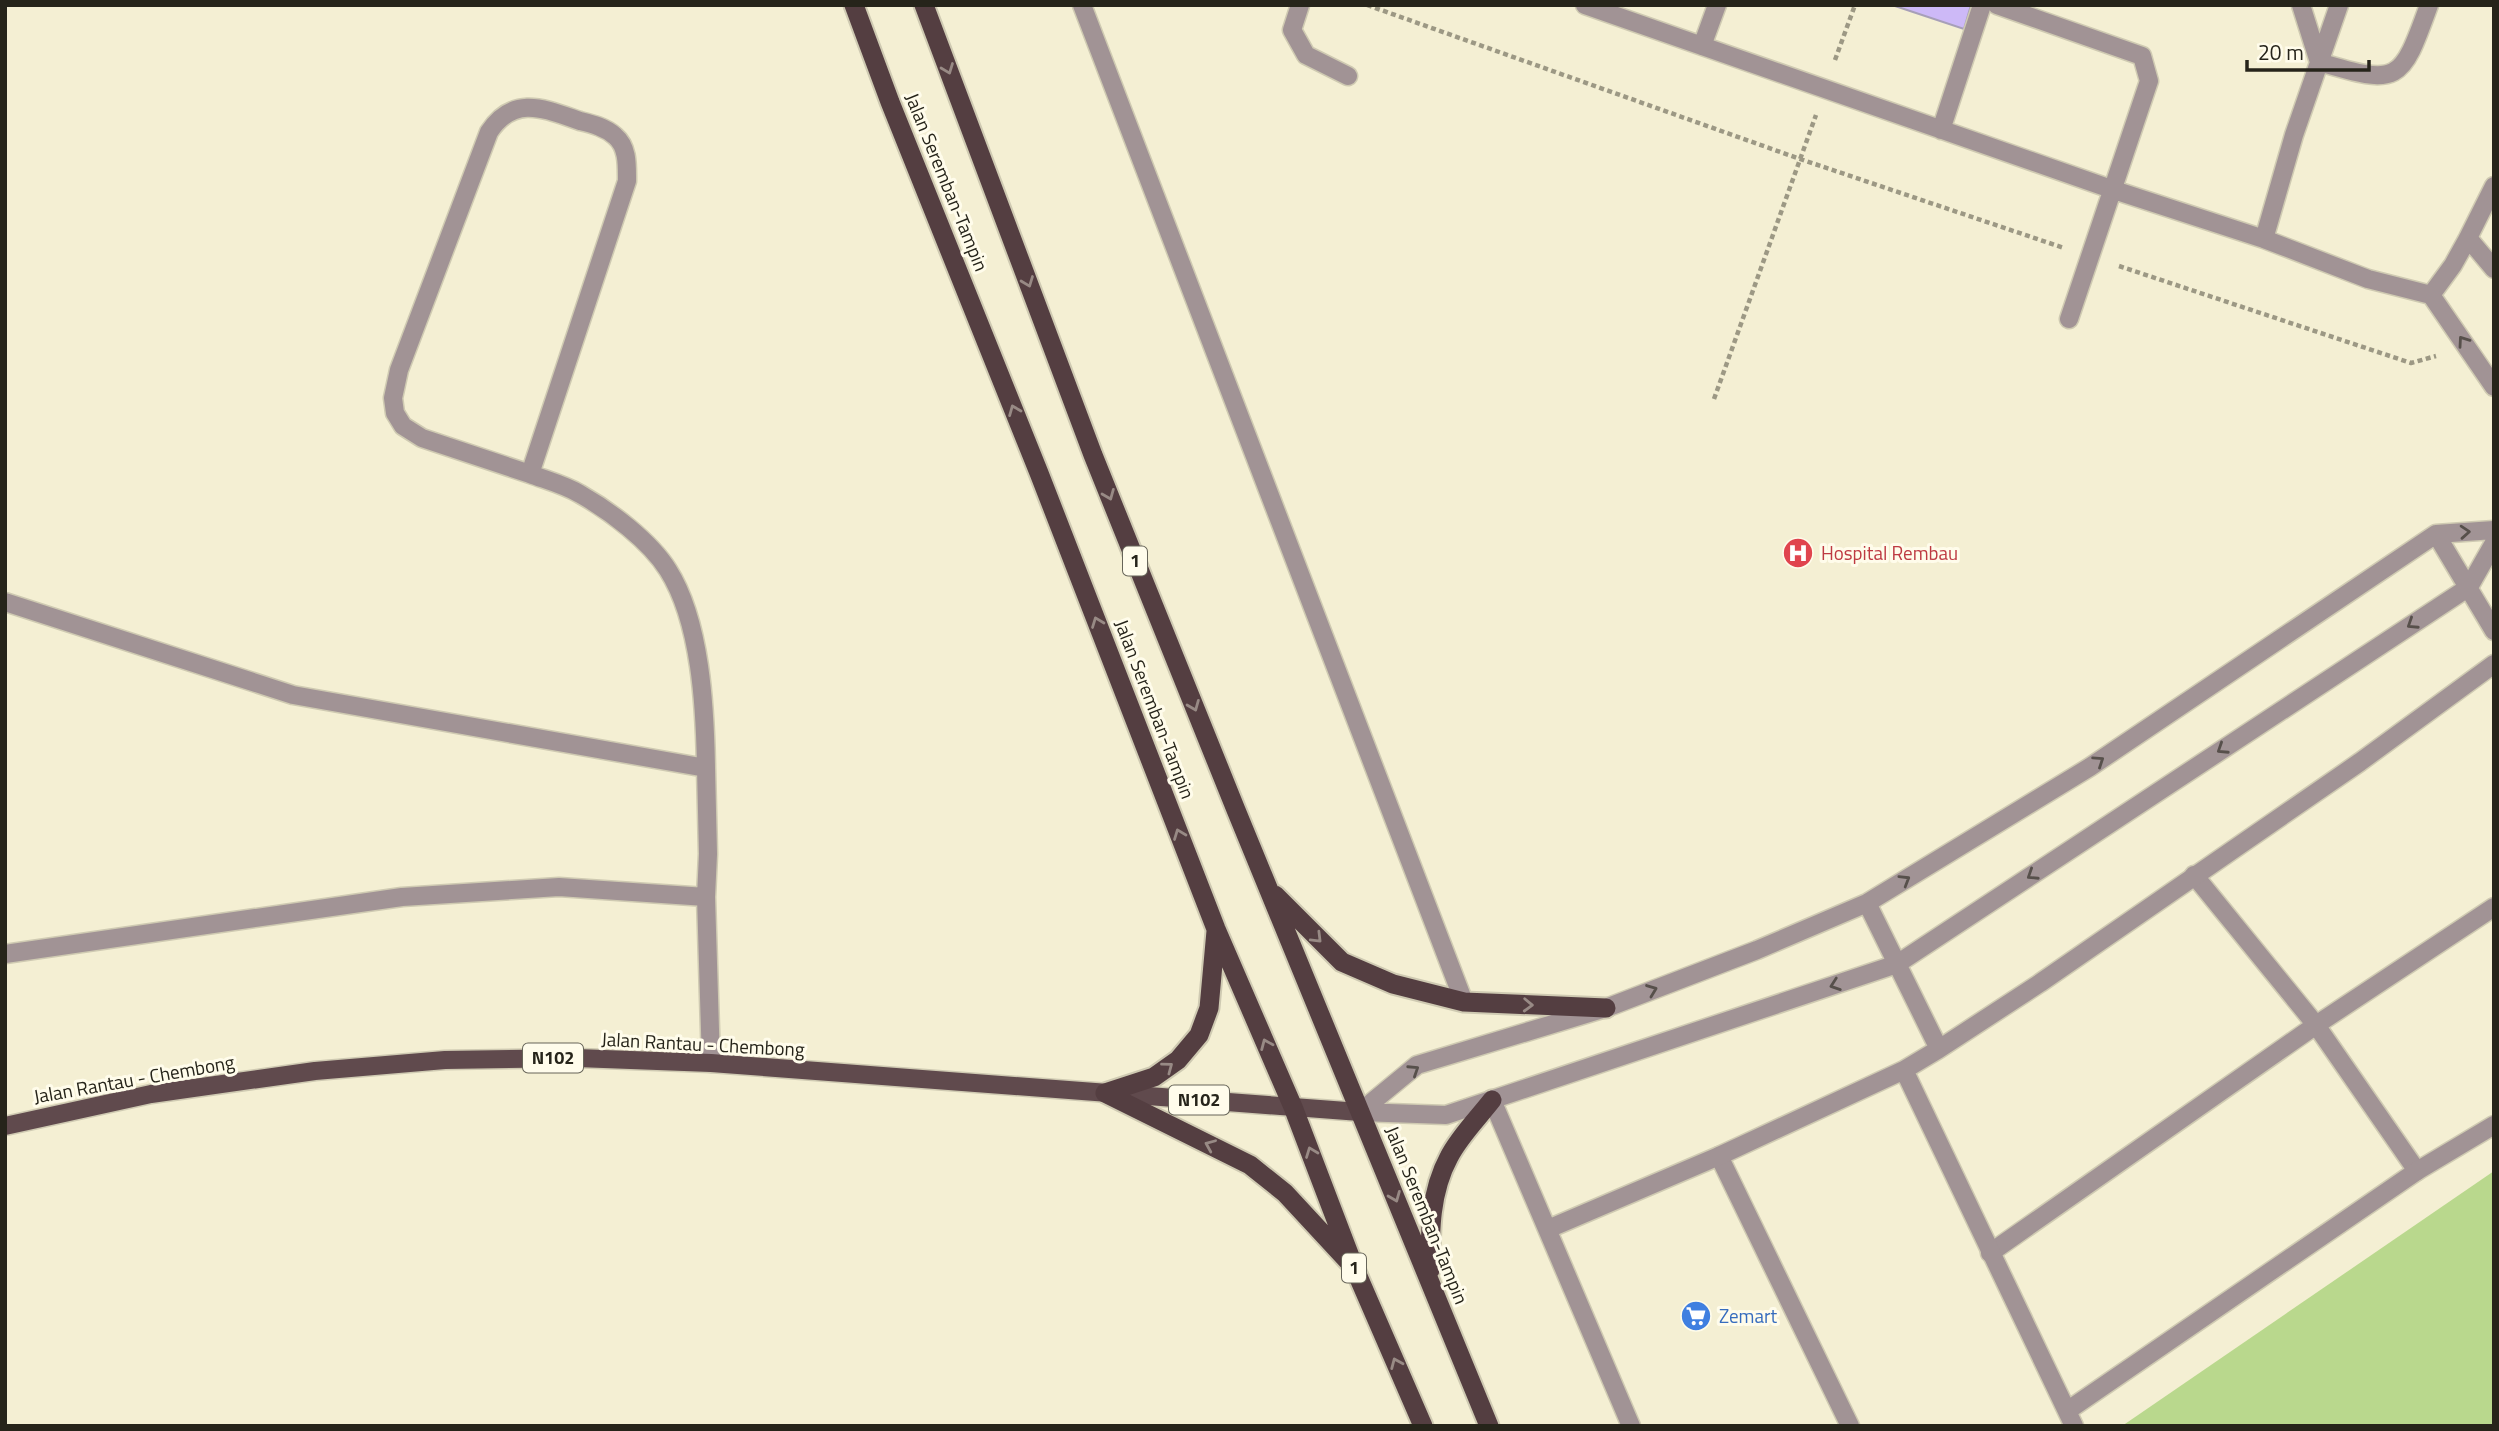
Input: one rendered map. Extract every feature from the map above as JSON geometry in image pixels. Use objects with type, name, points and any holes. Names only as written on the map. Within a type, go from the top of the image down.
[{"type":"highway","name":"Jalan Seremban-Tampin","points":[[854,5],[890,103],[1039,472],[1216,929],[1293,1107],[1354,1267],[1423,1426]]},
{"type":"highway","name":"Jalan Seremban-Tampin","points":[[924,5],[1093,455],[1489,1426]]},
{"type":"highway","points":[[1269,890],[1342,962],[1393,984],[1464,1002],[1606,1008]]},
{"type":"highway","points":[[1105,1093],[1154,1077],[1178,1060],[1199,1035],[1209,1008],[1216,929]]},
{"type":"highway","points":[[1105,1093],[1250,1165],[1286,1193],[1354,1267]]},
{"type":"highway","points":[[1429,1281],[1430,1229],[1436,1185],[1450,1155],[1492,1100]]},
{"type":"main road","name":"Jalan Rantau - Chembong","points":[[5,1126],[151,1094],[316,1071],[444,1060],[577,1058],[710,1063],[1360,1112]]},
{"type":"street","points":[[1082,5],[1464,1002]]},
{"type":"street","points":[[1300,5],[1292,30],[1306,55],[1348,76]]},
{"type":"street","points":[[1585,5],[2114,190],[2264,239],[2368,279],[2431,295],[2494,387]]},
{"type":"street","points":[[1703,46],[1717,5]]},
{"type":"street","points":[[1941,130],[1982,5]]},
{"type":"street","points":[[1997,5],[2141,56],[2150,81],[2069,320]]},
{"type":"street","points":[[2301,5],[2319,62]]},
{"type":"street","points":[[2264,239],[2294,135],[2339,5]]},
{"type":"street","points":[[2319,62],[2375,76],[2393,73],[2405,64],[2414,47],[2428,5]]},
{"type":"street","points":[[530,474],[627,181],[627,162],[623,147],[615,136],[602,128],[546,109],[527,108],[511,111],[498,118],[489,132],[399,370],[393,398],[395,413],[403,426],[422,438],[579,493],[647,544],[669,571],[688,615],[705,706],[710,1063]]},
{"type":"street","points":[[2431,295],[2469,238],[2494,186]]},
{"type":"street","points":[[2469,238],[2494,269]]},
{"type":"street","points":[[1360,1112],[1417,1065],[1606,1008],[1757,950],[1867,903],[2090,767],[2436,534],[2494,530]]},
{"type":"street","points":[[2436,534],[2494,631]]},
{"type":"street","points":[[1360,1112],[1446,1115],[1897,964],[2469,587],[2494,542]]},
{"type":"street","points":[[5,602],[293,695],[706,768]]},
{"type":"street","points":[[1548,1229],[1719,1156],[1904,1070],[2040,983],[2360,762],[2494,664]]},
{"type":"street","points":[[2194,875],[2316,1024],[2417,1171]]},
{"type":"street","points":[[5,954],[402,897],[559,887],[706,897]]},
{"type":"street","points":[[1867,903],[1939,1049]]},
{"type":"street","points":[[1990,1253],[2316,1024],[2494,907]]},
{"type":"street","points":[[1904,1070],[2070,1419],[2417,1171],[2494,1125]]},
{"type":"street","points":[[1492,1100],[1631,1426]]},
{"type":"street","points":[[1719,1156],[1850,1426]]},
{"type":"path","points":[[1367,5],[1800,159],[2411,363],[2468,347]]},
{"type":"path","points":[[1714,398],[1855,5]]},
{"type":"green space","points":[[2494,1171],[2494,1426],[2122,1426]]},
{"type":"building","points":[[1892,5],[1971,5],[1964,29]]},
{"type":"place","name":"Hospital Rembau","points":[[1798,553]]},
{"type":"place","name":"Zemart","points":[[1696,1316]]}]
